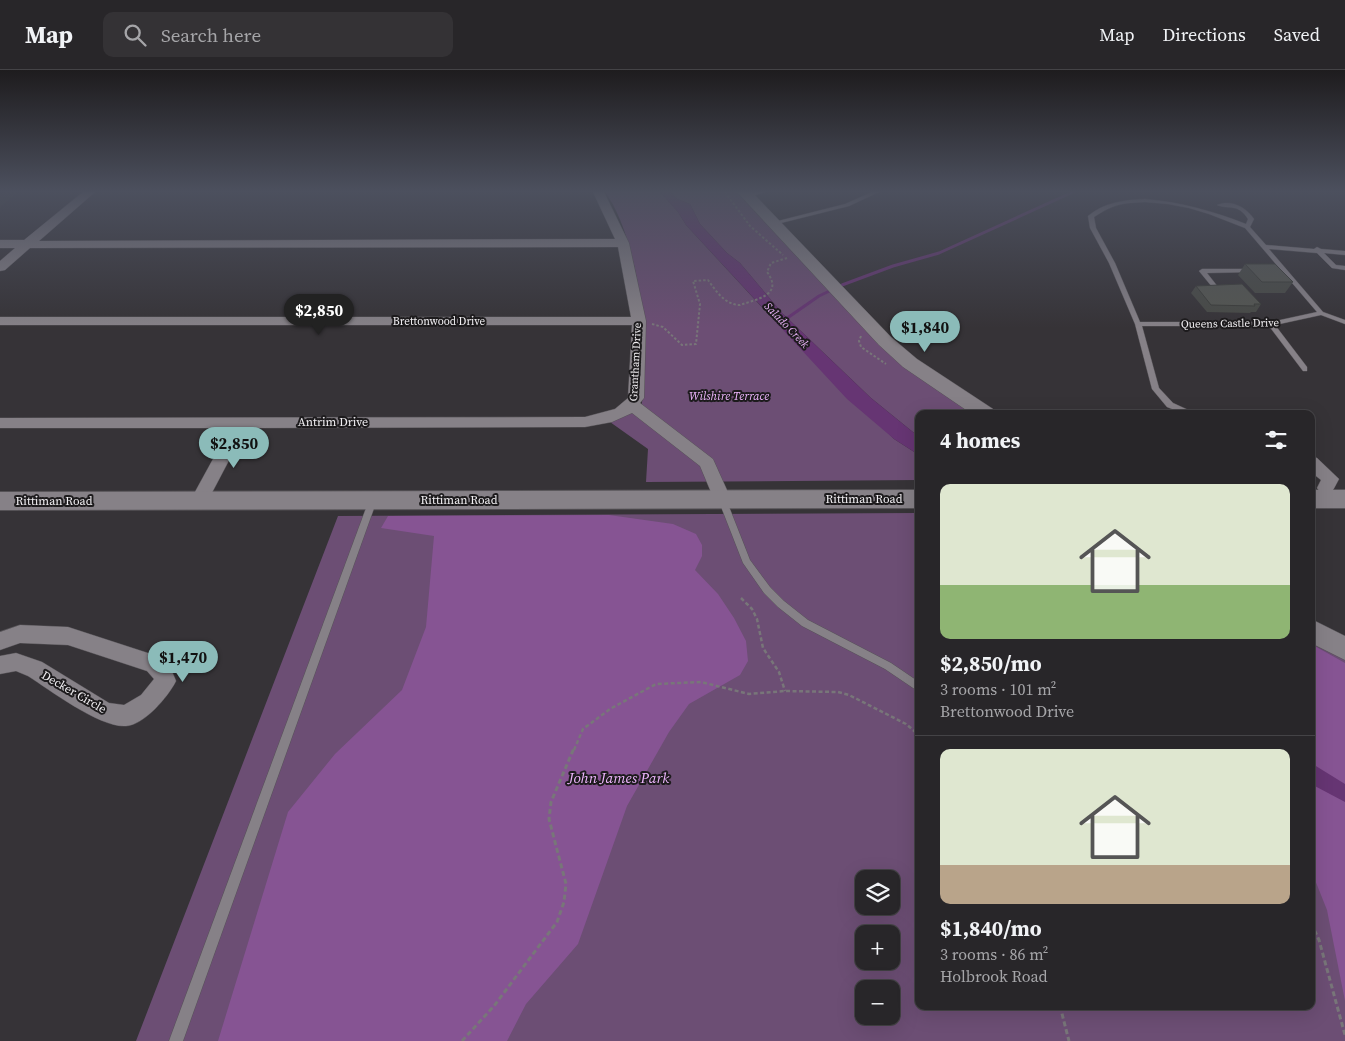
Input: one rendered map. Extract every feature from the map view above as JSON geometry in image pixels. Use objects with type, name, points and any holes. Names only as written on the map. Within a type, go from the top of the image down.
[{"type":"main road","name":"Rittiman Road","points":[[0,501],[915,499]]},
{"type":"street","points":[[0,267],[36,237]]},
{"type":"street","name":"Grantham Drive","points":[[621,237],[638,321],[636,398],[632,405],[707,463],[722,499]]},
{"type":"street","points":[[787,237],[852,307],[910,363],[980,410]]},
{"type":"street","points":[[0,244],[623,243]]},
{"type":"street","name":"Brettonwood Drive","points":[[0,321],[638,321]]},
{"type":"street","name":"Antrim Drive","points":[[0,424],[585,422],[614,415],[632,405]]},
{"type":"street","points":[[199,501],[241,422]]},
{"type":"street","points":[[1315,466],[1330,479],[1329,496]]},
{"type":"street","points":[[1315,632],[1345,649]]},
{"type":"street","name":"Decker Circle","points":[[0,641],[20,634],[68,636],[154,664],[162,672],[165,681],[149,702],[126,716],[106,712],[35,669],[16,662],[0,665]]},
{"type":"lane","points":[[1098,237],[1112,263],[1138,324],[1159,394],[1170,405],[1183,410]]},
{"type":"lane","points":[[1255,237],[1322,313],[1345,322]]},
{"type":"lane","points":[[1262,247],[1345,253]]},
{"type":"lane","points":[[1317,250],[1334,267],[1345,268]]},
{"type":"lane","points":[[1216,287],[1202,271],[1256,270]]},
{"type":"lane","points":[[1275,270],[1284,270]]},
{"type":"lane","name":"Queens Castle Drive","points":[[1138,324],[1272,324],[1322,313]]},
{"type":"lane","points":[[1272,324],[1305,369]]},
{"type":"lane","points":[[722,499],[746,562],[767,590],[805,623],[888,666],[915,685]]},
{"type":"lane","points":[[176,1041],[373,500]]},
{"type":"path","points":[[638,321],[663,327],[682,345],[696,344],[701,318],[700,300],[693,281],[708,280],[713,283],[717,293],[736,305],[767,295],[771,292],[774,284],[767,272],[771,263],[787,258],[763,237]]},
{"type":"path","points":[[741,598],[752,609],[757,619],[763,648],[784,680],[785,691]]},
{"type":"path","points":[[462,1041],[494,1006],[557,922],[564,902],[566,884],[549,819],[550,802],[583,728],[610,709],[656,684],[701,682],[749,694],[785,691],[838,692],[849,695],[906,724],[915,732]]},
{"type":"path","points":[[1315,932],[1345,1035]]},
{"type":"path","points":[[1061,1010],[1069,1041]]},
{"type":"green space","name":"Wilshire Terrace","points":[[627,237],[697,237],[769,315],[894,439],[915,452],[915,480],[646,482],[648,449],[610,422],[641,408],[645,358],[640,297]]},
{"type":"green space","points":[[712,237],[780,237],[871,334],[972,410],[915,410],[915,434],[871,398],[782,313],[740,263],[727,253]]},
{"type":"green space","name":"John James Park","points":[[915,513],[915,1010],[1315,1010],[1315,640],[1345,656],[1345,1041],[136,1041],[338,516]]},
{"type":"green space","points":[[609,515],[673,524],[696,534],[702,545],[702,556],[695,570],[718,594],[734,618],[746,641],[748,661],[740,675],[689,704],[669,732],[627,806],[578,944],[526,1004],[507,1041],[218,1041],[288,812],[335,754],[402,690],[426,627],[434,536],[381,528],[388,516]]},
{"type":"green space","points":[[1315,646],[1345,663],[1345,1001],[1327,910],[1315,880]]},
{"type":"water","name":"Salado Creek","points":[[697,237],[712,237],[727,253],[740,263],[782,313],[871,398],[915,434],[915,452],[894,439],[847,399]]},
{"type":"water","points":[[1315,765],[1345,784],[1345,802],[1315,786]]},
{"type":"building","points":[[1245,264],[1275,264],[1293,282],[1262,282]]},
{"type":"building","points":[[1242,284],[1261,304],[1254,304],[1255,306],[1211,305],[1196,286]]},
{"type":"waterway","name":"Salado Creek","points":[[783,321],[819,296],[842,285],[893,266],[939,253],[973,237]]}]
